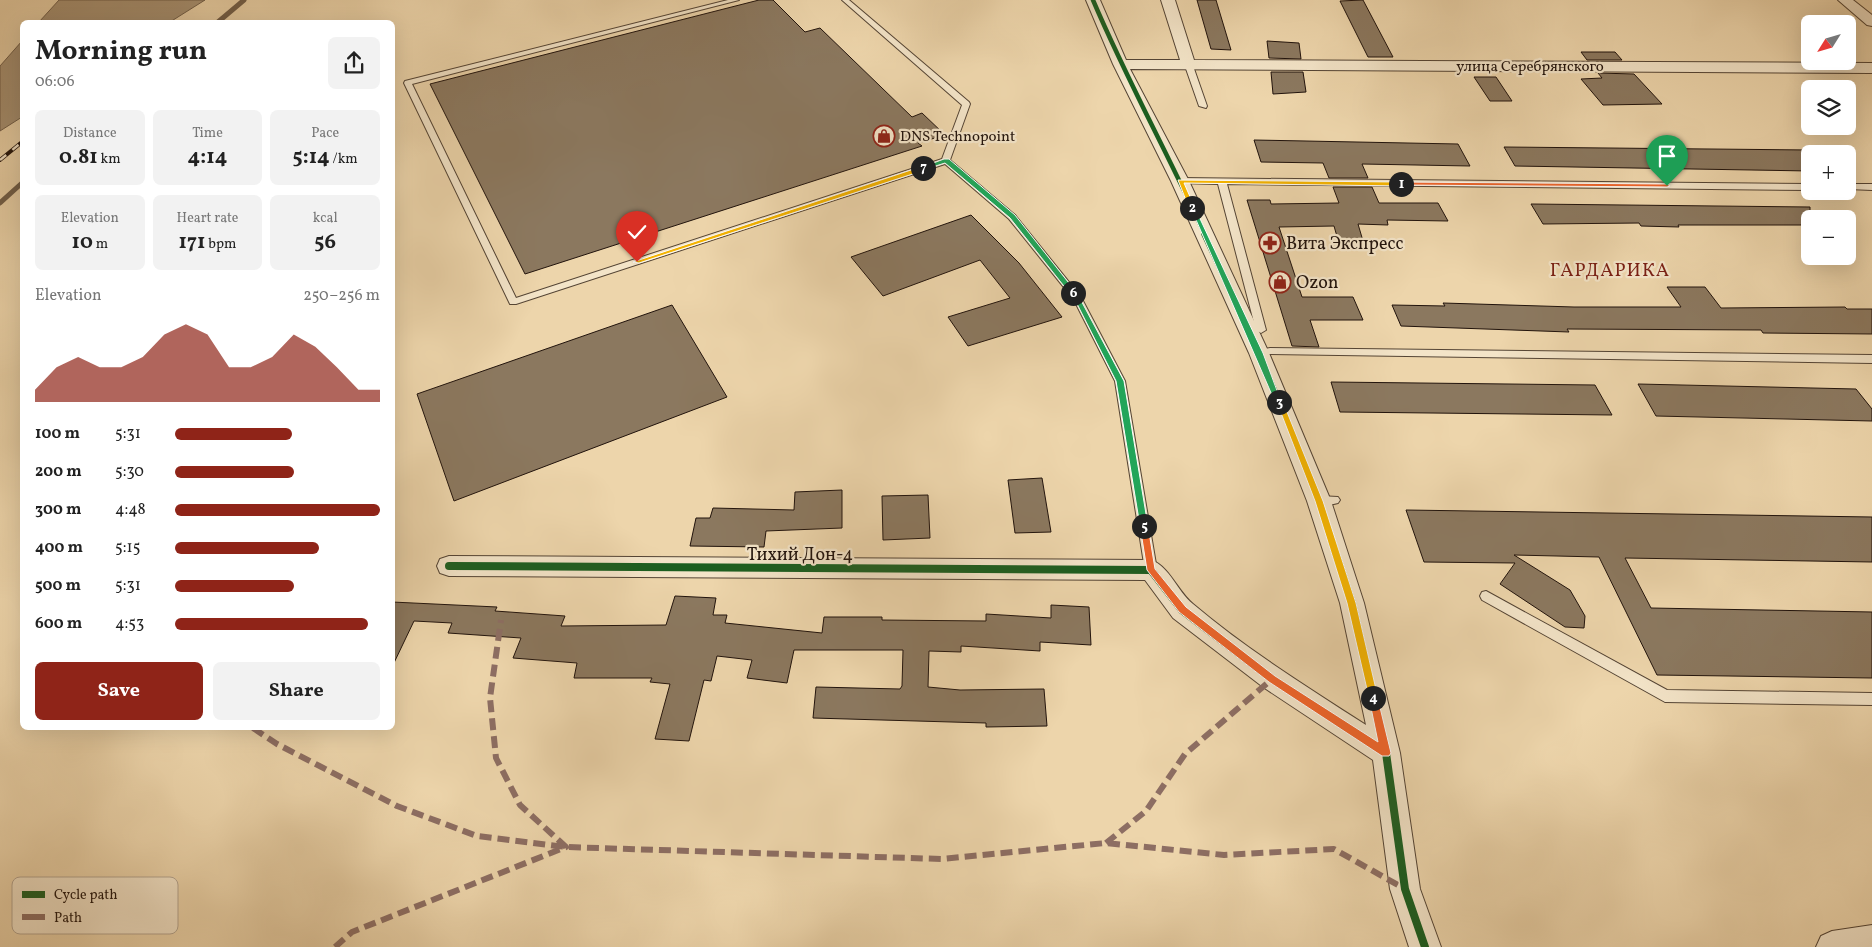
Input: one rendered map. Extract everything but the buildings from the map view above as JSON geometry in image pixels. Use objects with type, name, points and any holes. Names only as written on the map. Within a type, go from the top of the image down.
[{"type":"street","points":[[1093,0],[1120,64],[1180,181],[1326,501],[1352,603],[1386,753],[1405,889],[1425,947]]},
{"type":"street","points":[[1168,0],[1188,63]]},
{"type":"street","points":[[1845,0],[1871,21]]},
{"type":"street","name":"улица Серебрянского","points":[[1120,64],[1872,68]]},
{"type":"street","name":"Тихий Дон-4","points":[[449,566],[660,570],[1003,568],[1151,570]]},
{"type":"street","points":[[1151,570],[1182,610],[1272,679],[1386,753]]},
{"type":"street","points":[[1832,947],[1872,941]]},
{"type":"lane","points":[[736,0],[408,83],[513,302],[946,161]]},
{"type":"lane","points":[[845,0],[966,104],[946,161]]},
{"type":"lane","points":[[1188,63],[1203,106]]},
{"type":"lane","points":[[946,161],[1012,217],[1072,291],[1120,381],[1151,570]]},
{"type":"lane","points":[[1180,181],[1222,183],[1801,187]]},
{"type":"lane","points":[[1222,183],[1261,330]]},
{"type":"lane","points":[[1856,187],[1872,187]]},
{"type":"lane","points":[[1259,353],[1270,351],[1872,360]]},
{"type":"lane","points":[[1486,596],[1665,696],[1872,699]]},
{"type":"shaded area","points":[[59,0],[205,0],[173,20],[41,20]]},
{"type":"shaded area","points":[[20,43],[20,118],[0,131],[0,66]]},
{"type":"waterway","points":[[220,20],[244,0]]},
{"type":"waterway","points":[[0,203],[20,185]]},
{"type":"railway","points":[[0,160],[20,144]]},
{"type":"marked path","points":[[335,947],[352,932],[566,847],[520,805],[496,758],[490,698],[501,620]]},
{"type":"marked path","points":[[1106,843],[1146,811],[1185,754],[1272,679]]},
{"type":"marked path","points":[[256,730],[277,744],[397,806],[477,836],[566,847],[941,859],[1106,843],[1224,855],[1334,849],[1405,889]]},
{"type":"cycle path","points":[[1093,0],[1120,64],[1180,181],[1259,353],[1319,501],[1352,603],[1386,753],[1405,889],[1425,947]]},
{"type":"cycle path","points":[[449,566],[1151,570],[1182,610],[1272,679],[1386,753]]},
{"type":"place","name":"DNS Technopoint","points":[[884,136]]},
{"type":"place","name":"Вита Экспресс","points":[[1270,243]]},
{"type":"place","name":"Ozon","points":[[1280,282]]},
{"type":"district","name":"ГАРДАРИКА","points":[[1610,269]]},
{"type":"route","points":[[637,262],[946,161],[1012,217],[1078,299],[1120,381],[1151,570],[1182,610],[1272,679],[1386,753],[1352,603],[1319,501],[1259,353],[1180,181],[1222,183],[1667,186]]}]
